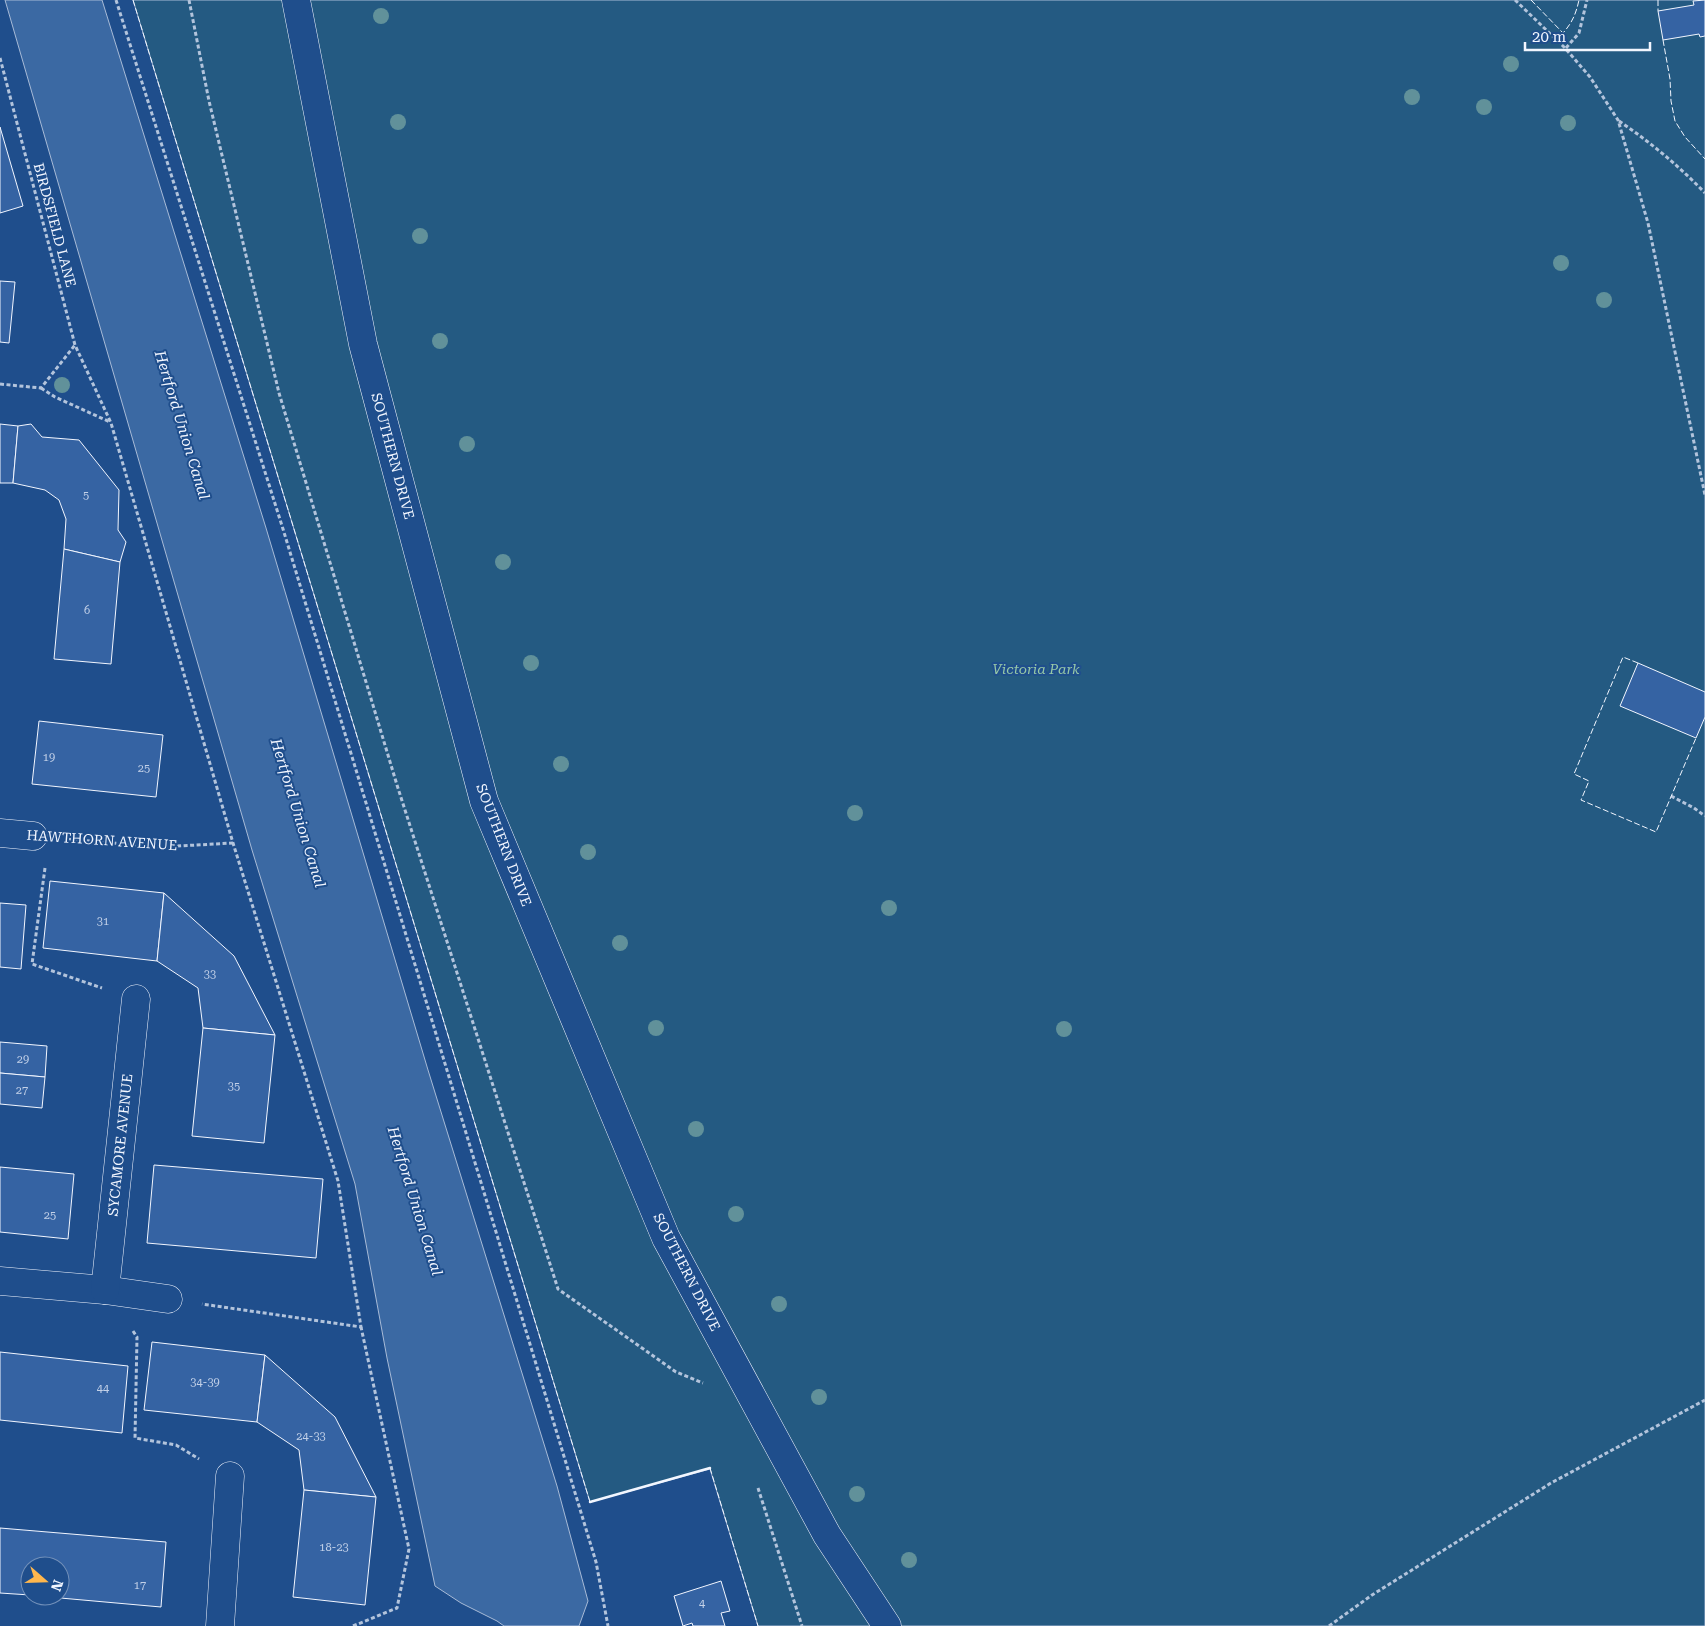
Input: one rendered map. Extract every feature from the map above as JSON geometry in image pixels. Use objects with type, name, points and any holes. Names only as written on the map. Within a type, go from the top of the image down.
[{"type":"street","name":"SOUTHERN DRIVE","points":[[296,0],[364,344],[484,801],[666,1238],[827,1535],[887,1626]]},
{"type":"street","name":"HAWTHORN AVENUE","points":[[0,833],[42,837]]},
{"type":"street","name":"SYCAMORE AVENUE","points":[[105,1290],[136,999]]},
{"type":"street","points":[[0,1281],[105,1290],[168,1299]]},
{"type":"street","points":[[220,1626],[230,1476]]},
{"type":"path","points":[[116,0],[283,529],[441,1049],[596,1562],[608,1626]]},
{"type":"path","points":[[189,0],[209,101],[279,393],[397,786],[558,1289],[676,1372],[757,1405]]},
{"type":"path","points":[[1515,0],[1565,48],[1590,77],[1618,120],[1648,223],[1705,495]]},
{"type":"path","points":[[1565,48],[1579,33],[1587,0]]},
{"type":"path","name":"BIRDSFIELD LANE","points":[[0,58],[75,345],[111,422],[234,843],[338,1182],[361,1327],[409,1549],[397,1608],[353,1626]]},
{"type":"path","points":[[1618,120],[1651,143],[1705,193]]},
{"type":"path","points":[[41,388],[75,345]]},
{"type":"path","points":[[0,384],[41,388],[55,397],[111,422]]},
{"type":"path","points":[[1672,796],[1705,816]]},
{"type":"path","points":[[42,837],[32,964],[136,999]]},
{"type":"path","name":"HAWTHORN AVENUE","points":[[42,837],[160,847],[234,843]]},
{"type":"path","points":[[105,1290],[136,1337],[135,1438],[176,1445],[230,1476]]},
{"type":"path","points":[[168,1299],[361,1327]]},
{"type":"path","points":[[1329,1626],[1372,1595],[1551,1483],[1705,1400]]},
{"type":"path","points":[[758,1486],[802,1626]]},
{"type":"green space","name":"Victoria Park","points":[[133,0],[1705,0],[1705,1626],[758,1626],[710,1469],[590,1502]]},
{"type":"water","name":"Hertford Union Canal","points":[[5,0],[102,0],[266,528],[428,1070],[557,1486],[588,1601],[579,1626],[504,1626],[461,1603],[435,1586],[387,1358],[355,1184],[252,850]]},
{"type":"building","points":[[1705,0],[1705,36],[1700,37],[1699,34],[1663,40],[1658,11],[1694,5],[1693,1]]},
{"type":"building","points":[[0,127],[23,206],[0,213]]},
{"type":"building","points":[[0,281],[15,282],[9,343],[0,342]]},
{"type":"building","points":[[0,424],[18,426],[13,483],[0,483]]},
{"type":"building","points":[[31,424],[42,437],[79,440],[119,490],[118,530],[126,542],[120,562],[64,549],[66,519],[59,500],[45,490],[13,483],[18,426]]},
{"type":"building","points":[[64,549],[120,562],[111,664],[54,659]]},
{"type":"building","points":[[1638,663],[1705,692],[1705,717],[1696,738],[1620,706]]},
{"type":"building","points":[[39,721],[163,735],[156,797],[32,784]]},
{"type":"building","points":[[50,881],[164,893],[157,961],[43,948]]},
{"type":"building","points":[[164,893],[234,956],[275,1035],[203,1028],[198,988],[157,961]]},
{"type":"building","points":[[0,903],[26,905],[21,969],[0,967]]},
{"type":"building","points":[[203,1028],[275,1035],[264,1143],[192,1136]]},
{"type":"building","points":[[0,1042],[47,1046],[45,1077],[0,1073]]},
{"type":"building","points":[[0,1073],[45,1077],[42,1108],[0,1104]]},
{"type":"building","points":[[154,1165],[323,1179],[316,1258],[147,1243]]},
{"type":"building","points":[[0,1167],[74,1174],[68,1239],[0,1232]]},
{"type":"building","points":[[152,1342],[265,1355],[257,1422],[144,1410]]},
{"type":"building","points":[[0,1352],[128,1366],[122,1433],[0,1420]]},
{"type":"building","points":[[265,1355],[335,1417],[376,1497],[304,1490],[299,1450],[257,1422]]},
{"type":"building","points":[[304,1490],[376,1497],[365,1605],[293,1597]]},
{"type":"building","points":[[0,1528],[166,1542],[161,1607],[70,1599],[70,1556],[20,1556],[20,1594],[0,1593]]},
{"type":"building","points":[[721,1581],[730,1611],[721,1613],[725,1626],[693,1626],[692,1623],[683,1626],[674,1596]]},
{"type":"fence","points":[[133,0],[590,1502]]},
{"type":"fence","points":[[1531,0],[1563,33],[1573,18],[1579,0]]},
{"type":"fence","points":[[1658,0],[1658,11]]},
{"type":"fence","points":[[1663,40],[1675,121],[1685,137],[1705,159]]},
{"type":"fence","points":[[1638,663],[1623,657],[1574,774],[1589,781],[1581,800],[1656,832],[1696,738]]},
{"type":"fence","points":[[710,1468],[758,1626]]},
{"type":"wall","points":[[590,1502],[710,1468]]}]
